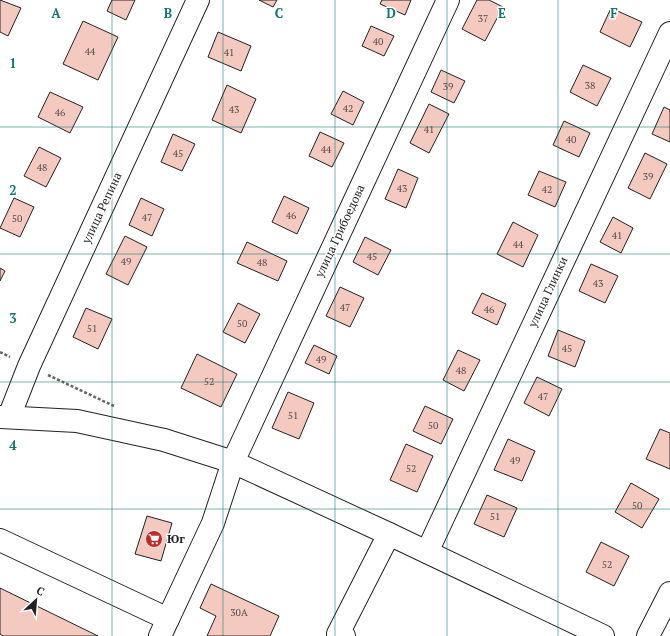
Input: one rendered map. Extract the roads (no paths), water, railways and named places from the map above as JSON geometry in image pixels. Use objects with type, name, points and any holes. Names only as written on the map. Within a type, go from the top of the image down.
[{"type":"street","name":"улица Репина","points":[[5,417],[198,0]]},
{"type":"street","name":"улица Грибоедова","points":[[164,628],[213,523],[233,462],[448,0]]},
{"type":"street","name":"улица Глинки","points":[[427,552],[670,33]]},
{"type":"street","points":[[5,417],[78,421],[164,440],[233,462],[389,534],[603,636]]},
{"type":"street","points":[[344,636],[338,634],[389,534]]},
{"type":"street","points":[[0,540],[164,628]]},
{"type":"street","points":[[648,636],[670,593]]},
{"type":"place","name":"Юг","points":[[154,539]]}]
